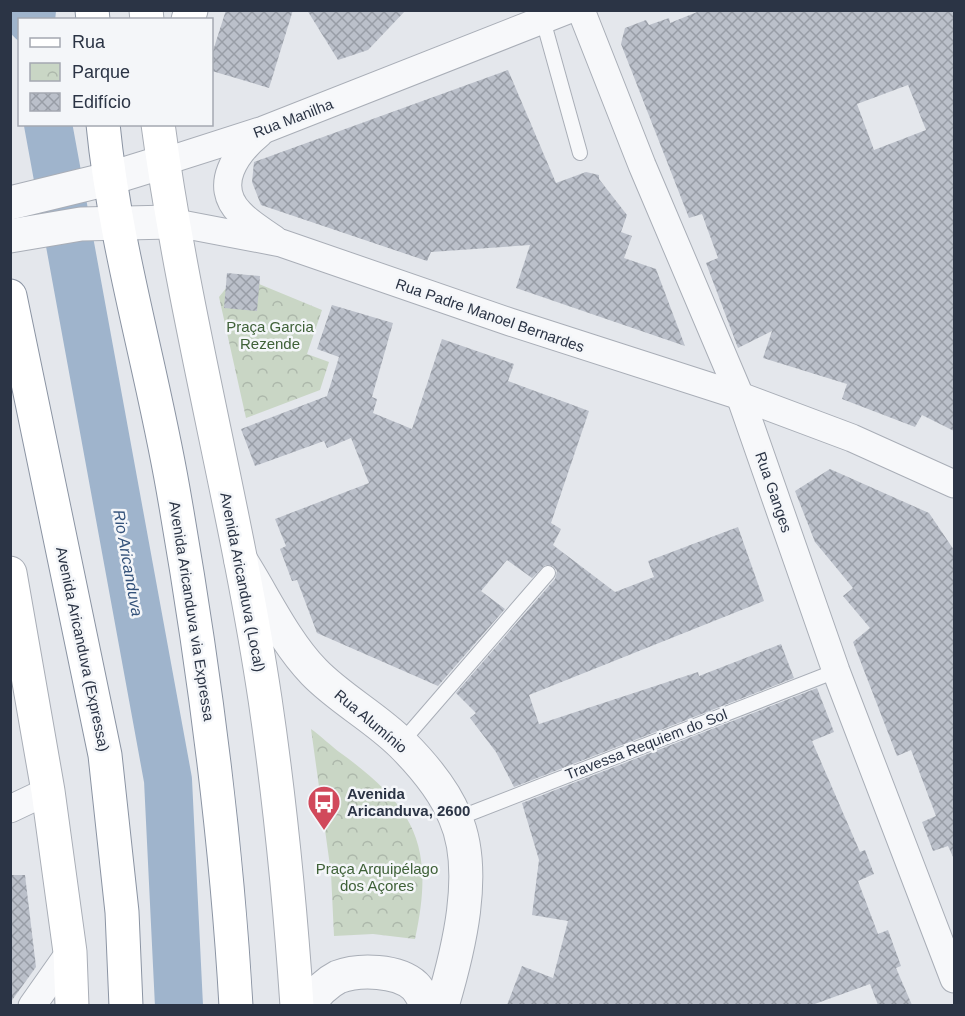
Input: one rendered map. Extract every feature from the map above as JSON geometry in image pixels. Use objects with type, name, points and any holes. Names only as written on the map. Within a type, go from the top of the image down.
[{"type":"main road","points":[[103,126],[108,180],[116,222]]},
{"type":"main road","name":"Avenida Aricanduva (Local)","points":[[158,126],[171,222],[239,557],[266,710],[288,886],[297,1005]]},
{"type":"main road","name":"Avenida Aricanduva via Expressa","points":[[116,222],[173,487],[207,707],[230,895],[236,1005]]},
{"type":"main road","name":"Avenida Aricanduva (Expressa)","points":[[10,296],[105,755],[122,912],[126,1005]]},
{"type":"main road","points":[[11,573],[48,791],[70,952],[72,1005]]},
{"type":"street","name":"Rua Ganges","points":[[582,10],[642,165],[740,396],[836,671],[954,979]]},
{"type":"street","name":"Rua Manilha","points":[[18,201],[108,180],[263,130],[555,15]]},
{"type":"street","points":[[263,130],[243,147],[233,160],[229,178],[229,195],[239,213],[280,243]]},
{"type":"street","name":"Rua Padre Manoel Bernardes","points":[[22,234],[81,224],[171,222],[280,243],[510,322],[740,396],[852,438],[954,484]]},
{"type":"street","name":"Rua Alumínio","points":[[239,557],[281,627],[312,670],[401,743],[427,772],[456,819],[464,853],[465,890],[459,938],[442,1005]]},
{"type":"street","points":[[10,809],[48,791]]},
{"type":"street","points":[[32,1005],[70,952]]},
{"type":"street","points":[[307,1005],[316,994],[338,977],[367,972],[394,976],[415,986],[428,1005]]},
{"type":"lane","points":[[555,15],[580,153]]},
{"type":"lane","points":[[401,743],[548,573]]},
{"type":"lane","name":"Travessa Requiem do Sol","points":[[456,819],[836,671]]},
{"type":"green space","name":"Praça Garcia Rezende","points":[[231,282],[259,284],[322,310],[307,354],[329,362],[320,390],[246,418],[219,297]]},
{"type":"green space","name":"Praça Arquipélago dos Açores","points":[[311,729],[387,793],[403,812],[414,832],[420,854],[422,879],[421,907],[415,939],[373,934],[334,936],[331,873]]},
{"type":"building","points":[[226,10],[293,10],[269,88],[213,71],[213,51]]},
{"type":"building","points":[[307,10],[406,10],[368,50],[338,60]]},
{"type":"building","points":[[702,10],[954,10],[954,431],[922,415],[915,427],[842,399],[847,384],[763,358],[772,331],[738,348],[706,263],[718,258],[702,214],[689,218],[621,44],[625,28],[646,20],[649,25],[669,18],[670,23]],"holes":[[[908,85],[926,130],[874,150],[857,104]]]},
{"type":"building","points":[[508,70],[556,183],[586,172],[599,175],[599,179],[627,215],[621,232],[632,236],[624,258],[656,269],[685,346],[516,288],[530,245],[431,252],[427,261],[261,205],[252,182],[254,162]]},
{"type":"building","points":[[227,273],[260,276],[257,311],[224,308]]},
{"type":"building","points":[[332,305],[393,323],[372,397],[377,399],[373,413],[412,429],[442,339],[514,364],[508,381],[589,411],[551,523],[561,529],[553,545],[615,592],[654,577],[648,561],[738,527],[764,601],[529,695],[539,724],[698,672],[699,676],[781,644],[794,678],[514,787],[496,752],[470,718],[476,713],[456,693],[555,579],[557,571],[553,566],[545,565],[532,578],[507,560],[481,591],[505,609],[438,686],[317,633],[297,580],[292,581],[280,549],[286,546],[275,519],[369,483],[351,438],[327,448],[324,441],[255,466],[241,429],[327,396],[339,357],[317,349]]},
{"type":"building","points":[[830,469],[929,513],[954,550],[954,859],[948,846],[933,851],[922,822],[936,816],[911,750],[897,756],[853,642],[870,628],[843,596],[853,588],[815,542],[795,491]]},
{"type":"building","points":[[817,688],[834,732],[812,741],[860,852],[865,850],[874,874],[858,881],[878,934],[888,930],[901,966],[896,968],[912,1005],[878,1005],[870,984],[812,1005],[507,1005],[522,966],[553,978],[568,921],[532,915],[539,860],[522,803]]},
{"type":"building","points":[[10,875],[25,875],[36,967],[10,1003]]},
{"type":"waterway","name":"Rio Aricanduva","points":[[31,18],[32,10]]},
{"type":"waterway","name":"Rio Aricanduva","points":[[48,126],[168,780],[179,1006]]},
{"type":"place","name":"Avenida Aricanduva, 2600","points":[[324,831]]}]
